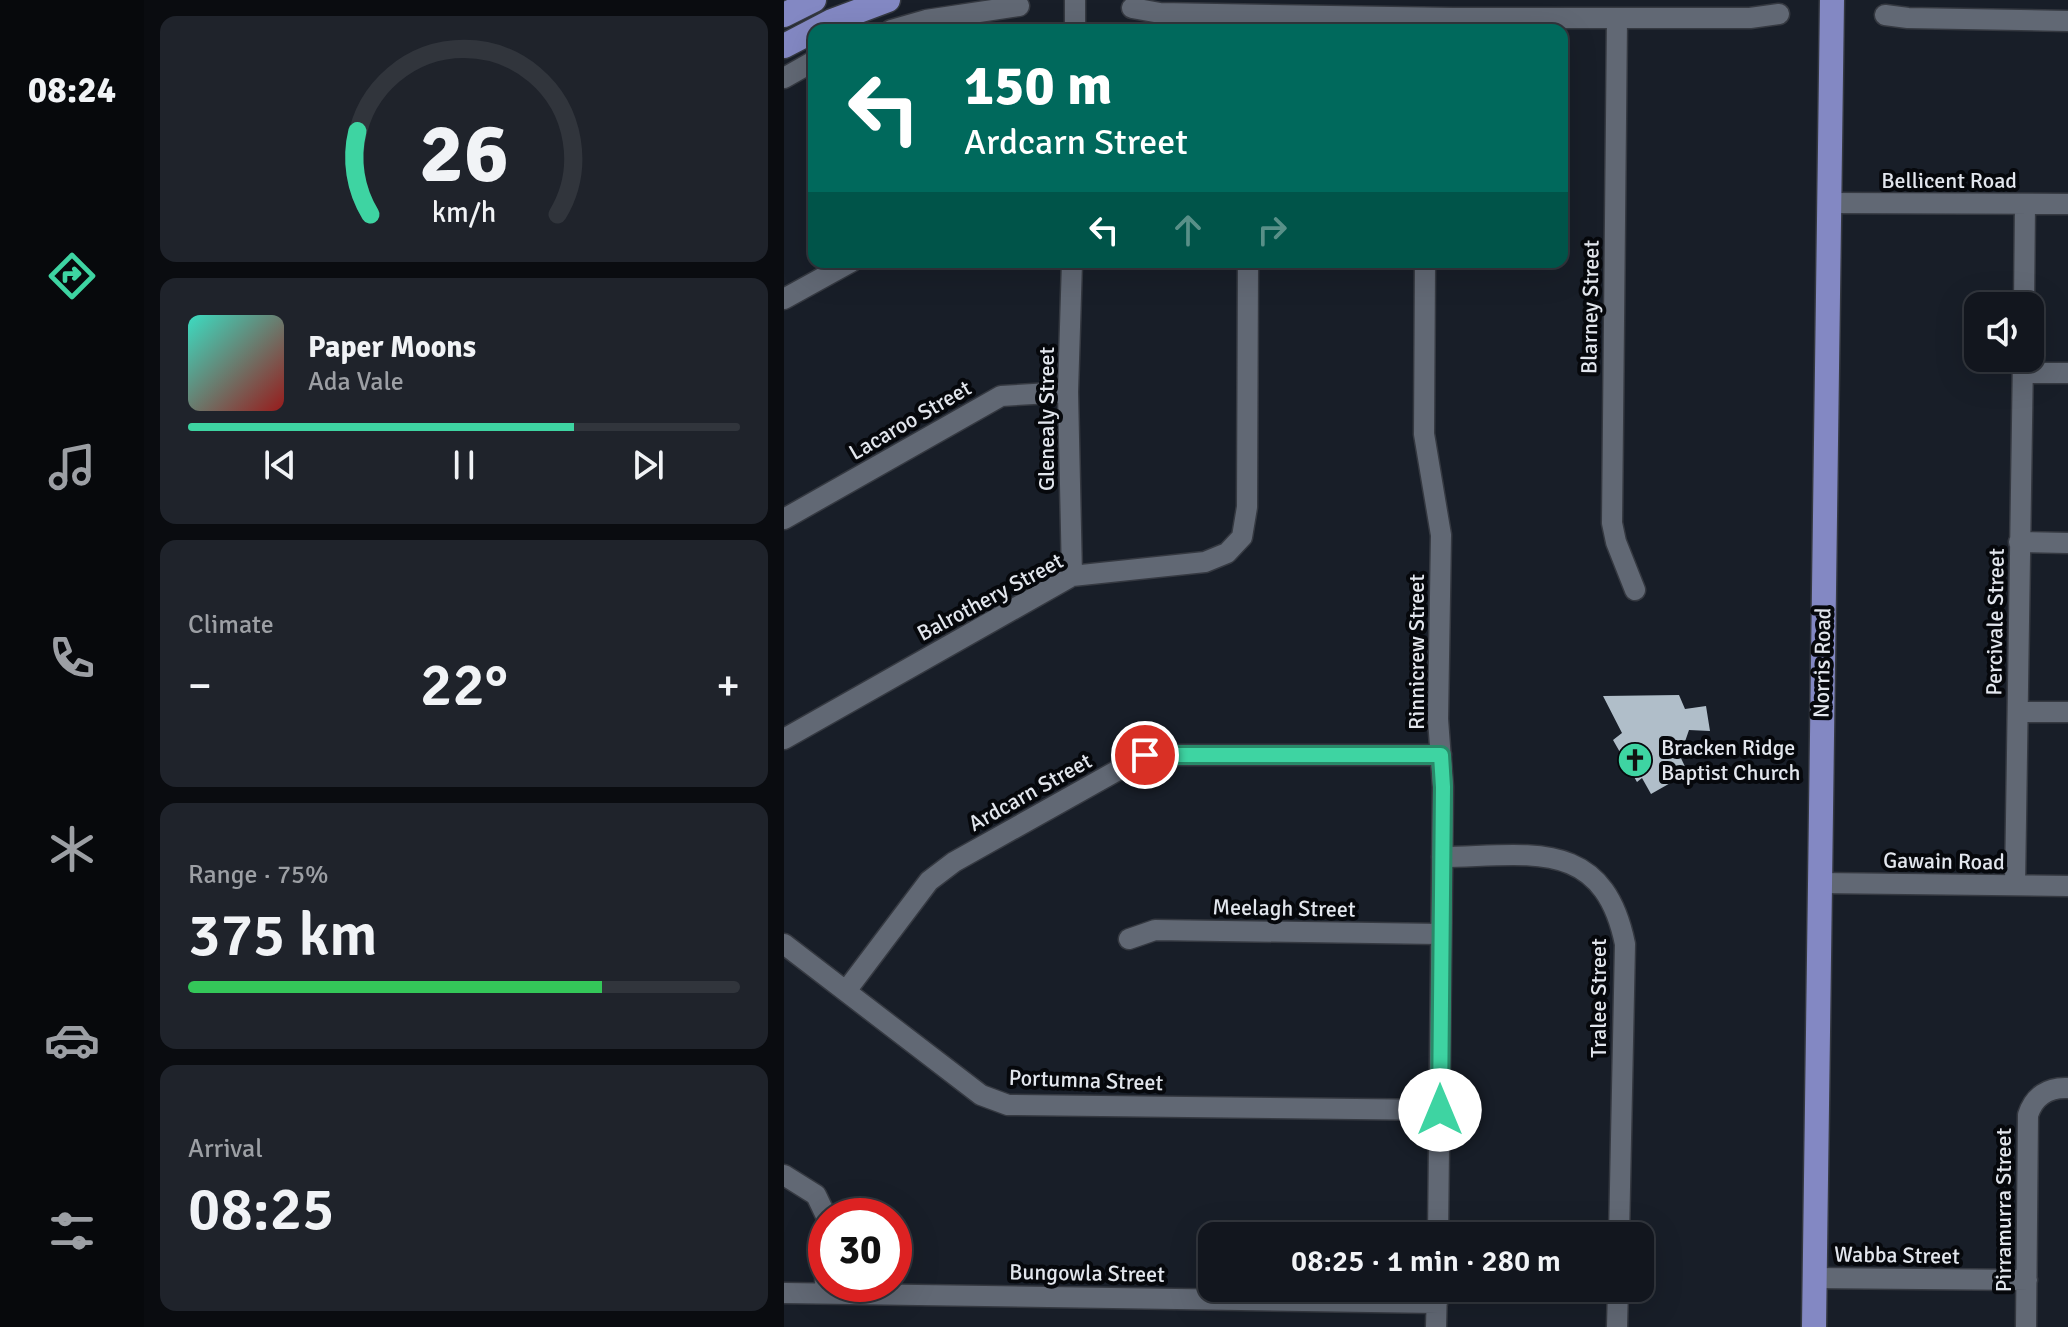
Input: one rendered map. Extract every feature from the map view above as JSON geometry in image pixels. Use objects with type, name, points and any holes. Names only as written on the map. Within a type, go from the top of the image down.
[{"type":"main road","points":[[784,15],[814,0]]},
{"type":"main road","points":[[826,24],[888,0]]},
{"type":"main road","name":"Norris Road","points":[[1814,1327],[1832,0]]},
{"type":"main road","points":[[784,46],[808,34]]},
{"type":"street","points":[[1075,0],[1075,24]]},
{"type":"street","points":[[912,24],[959,7],[1019,6]]},
{"type":"street","points":[[1132,8],[1160,13],[1617,19],[1750,18],[1779,14]]},
{"type":"street","points":[[1885,15],[2068,21]]},
{"type":"street","name":"Blarney Street","points":[[1617,19],[1612,523],[1635,590]]},
{"type":"street","points":[[784,78],[808,64]]},
{"type":"street","name":"Bellicent Road","points":[[1829,203],[2068,204]]},
{"type":"street","points":[[2024,292],[2025,204]]},
{"type":"street","points":[[784,299],[840,268]]},
{"type":"street","name":"Glenealy Street","points":[[1072,268],[1068,392],[1072,576]]},
{"type":"street","name":"Balrothery Street","points":[[784,739],[1072,576],[1205,562],[1227,553],[1242,537],[1247,507],[1248,268]]},
{"type":"street","name":"Rinnicrew Street","points":[[1425,268],[1424,434],[1441,535],[1438,1222]]},
{"type":"street","points":[[2044,369],[2068,373]]},
{"type":"street","name":"Percivale Street","points":[[2015,885],[2023,372]]},
{"type":"street","name":"Lacaroo Street","points":[[784,519],[1001,396],[1068,392]]},
{"type":"street","points":[[2019,542],[2068,543]]},
{"type":"street","points":[[2018,712],[2068,712]]},
{"type":"street","name":"Ardcarn Street","points":[[846,991],[929,881],[954,862],[1145,755],[1441,755]]},
{"type":"street","name":"Tralee Street","points":[[1442,857],[1545,856],[1576,864],[1602,886],[1619,915],[1625,944],[1619,1222]]},
{"type":"street","name":"Gawain Road","points":[[1819,883],[2068,886]]},
{"type":"street","name":"Meelagh Street","points":[[1129,939],[1155,930],[1440,934]]},
{"type":"street","name":"Portumna Street","points":[[784,944],[981,1095],[1008,1105],[1440,1110]]},
{"type":"street","name":"Pirramurra Street","points":[[2026,1327],[2028,1115],[2032,1090],[2068,1088]]},
{"type":"street","points":[[784,1175],[817,1198]]},
{"type":"street","name":"Wabba Street","points":[[1814,1278],[2027,1280]]},
{"type":"street","name":"Bungowla Street","points":[[784,1293],[808,1293]]},
{"type":"street","name":"Bungowla Street","points":[[912,1293],[1198,1294]]},
{"type":"street","points":[[1436,1327],[1437,1302]]},
{"type":"street","points":[[1617,1327],[1618,1302]]},
{"type":"building","points":[[1679,695],[1685,709],[1706,706],[1710,731],[1689,730],[1680,756],[1688,773],[1651,794],[1642,778],[1637,782],[1613,740],[1622,733],[1603,696]]},
{"type":"place","name":"Bracken Ridge Baptist Church","points":[[1635,760]]},
{"type":"route","points":[[1145,755],[1441,755],[1440,1110]]}]
